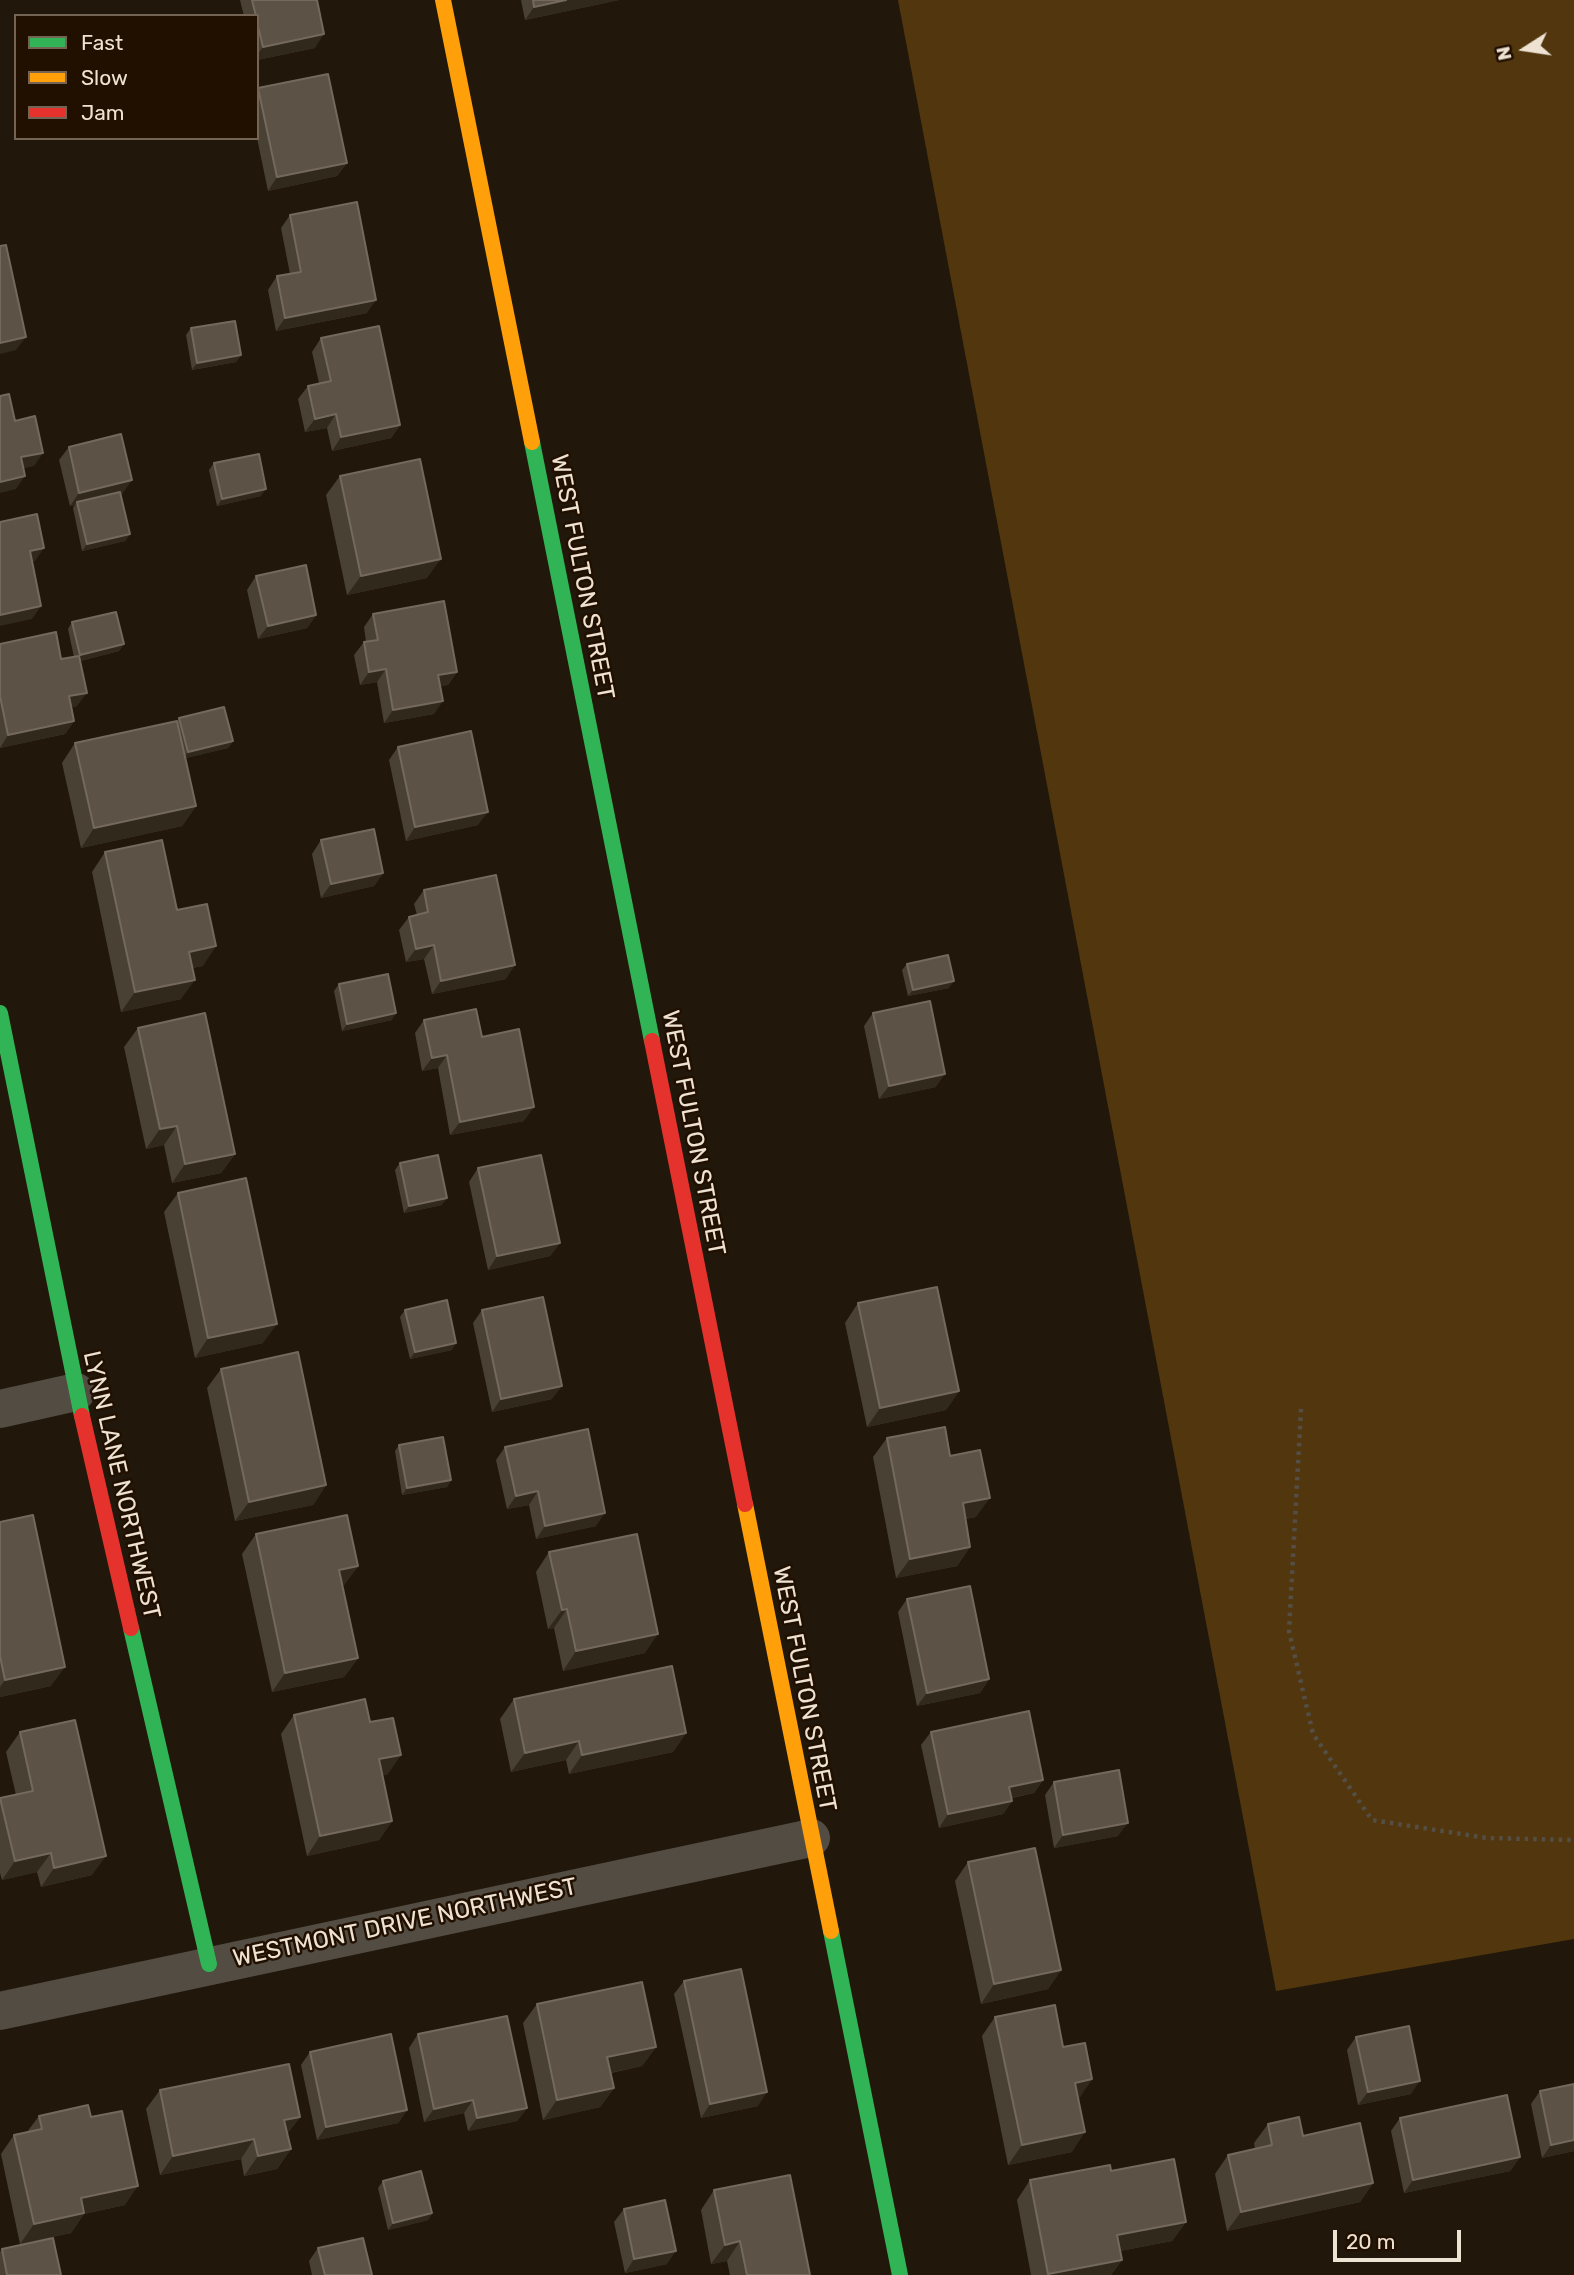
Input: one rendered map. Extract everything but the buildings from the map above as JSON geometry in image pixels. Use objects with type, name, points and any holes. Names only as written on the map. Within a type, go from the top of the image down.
[{"type":"street","name":"WEST FULTON STREET","points":[[443,0],[900,2275]]},
{"type":"street","name":"LYNN LANE NORTHWEST","points":[[0,1013],[76,1392],[209,1964]]},
{"type":"street","points":[[0,1409],[76,1392]]},
{"type":"street","name":"WESTMONT DRIVE NORTHWEST","points":[[0,2011],[209,1964],[811,1838]]},
{"type":"path","points":[[1301,1409],[1290,1631],[1313,1734],[1372,1820],[1487,1838],[1574,1840]]},
{"type":"shaded area","points":[[898,0],[1574,0],[1574,1939],[1276,1991]]},
{"type":"traffic: fast","points":[[532,442],[652,1041]]},
{"type":"traffic: fast","points":[[0,1013],[82,1416]]},
{"type":"traffic: fast","points":[[131,1628],[209,1964]]},
{"type":"traffic: fast","points":[[831,1931],[900,2275]]},
{"type":"traffic: slow","points":[[443,0],[532,442]]},
{"type":"traffic: slow","points":[[745,1504],[831,1931]]},
{"type":"traffic: jam","points":[[652,1041],[745,1504]]},
{"type":"traffic: jam","points":[[82,1416],[131,1628]]}]
